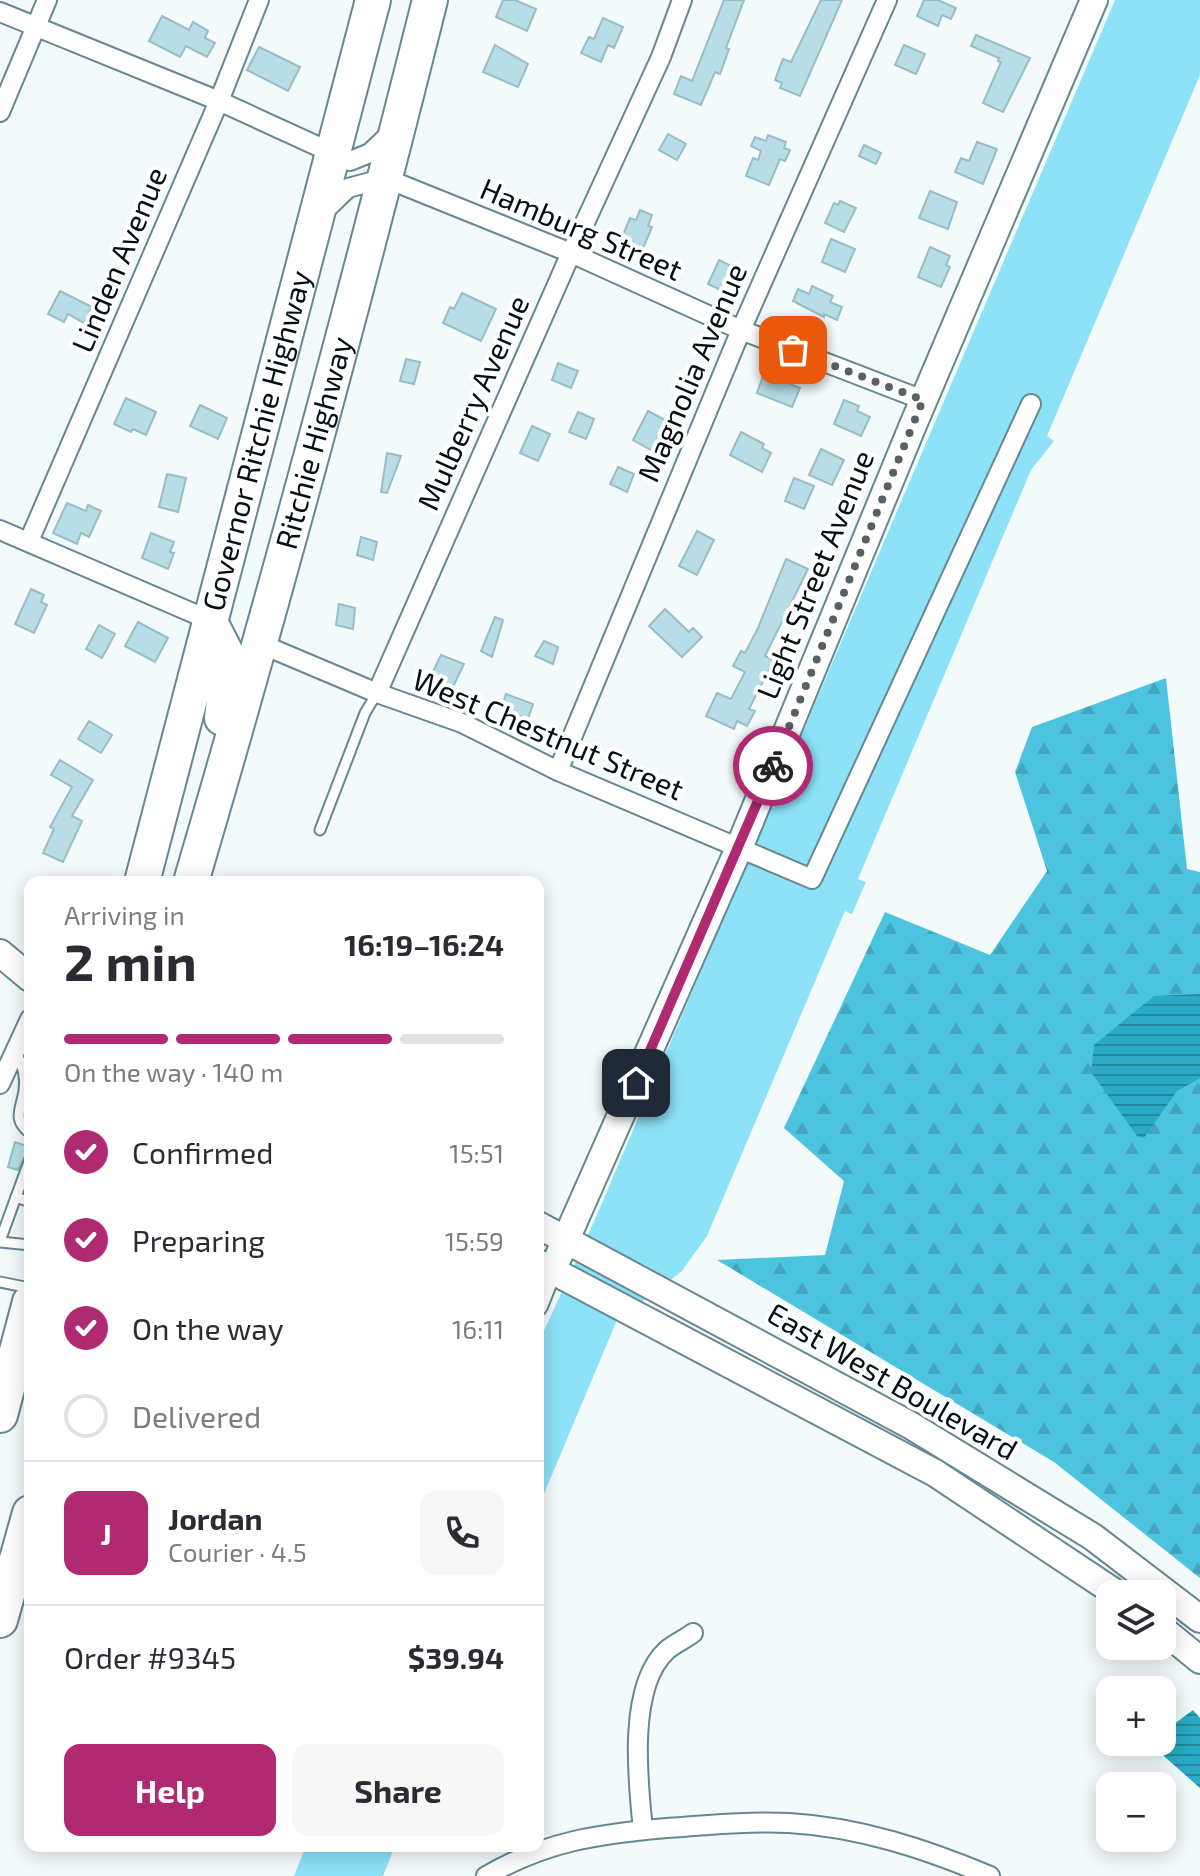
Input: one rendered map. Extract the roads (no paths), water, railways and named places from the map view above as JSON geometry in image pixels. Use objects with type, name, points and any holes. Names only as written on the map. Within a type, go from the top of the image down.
[{"type":"highway","name":"Governor Ritchie Highway","points":[[144,876],[373,0]]},
{"type":"highway","name":"Ritchie Highway","points":[[193,876],[261,644],[430,0]]},
{"type":"highway","points":[[254,450],[229,611],[232,623],[240,633],[261,644]]},
{"type":"highway","points":[[209,620],[229,659],[212,810]]},
{"type":"highway","points":[[0,1415],[24,1325]]},
{"type":"highway","points":[[0,1620],[24,1534]]},
{"type":"main road","name":"Light Street Avenue","points":[[545,1267],[566,1240],[739,848],[923,400],[1094,0]]},
{"type":"main road","points":[[0,953],[24,973]]},
{"type":"main road","name":"East West Boulevard","points":[[544,1228],[910,1425],[1093,1537],[1200,1619]]},
{"type":"main road","name":"East West Boulevard","points":[[545,1267],[935,1473],[1096,1580]]},
{"type":"main road","points":[[1176,1640],[1200,1660]]},
{"type":"street","points":[[0,112],[47,0]]},
{"type":"street","name":"Linden Avenue","points":[[29,541],[219,101],[259,0]]},
{"type":"street","name":"Mulberry Avenue","points":[[377,693],[661,57],[682,0]]},
{"type":"street","name":"Magnolia Avenue","points":[[558,771],[741,330],[887,0]]},
{"type":"street","points":[[0,12],[219,101],[350,161],[370,153],[398,126]]},
{"type":"street","points":[[314,221],[348,188],[385,178]]},
{"type":"street","name":"Hamburg Street","points":[[385,178],[571,253],[741,330],[923,400]]},
{"type":"street","name":"West Chestnut Street","points":[[261,644],[377,693],[462,723],[558,771],[812,879],[1031,404]]},
{"type":"street","points":[[0,530],[209,620]]},
{"type":"street","points":[[0,1084],[24,1031]]},
{"type":"street","points":[[643,1830],[637,1759],[645,1693],[654,1667],[666,1651],[693,1633]]},
{"type":"street","points":[[544,1849],[573,1839],[643,1830],[727,1823],[790,1823],[874,1835],[990,1876]]},
{"type":"street","points":[[486,1876],[536,1852]]},
{"type":"lane","name":"Mulberry Avenue","points":[[320,830],[365,713],[377,693]]},
{"type":"lane","points":[[15,1050],[22,1063],[24,1091],[17,1110],[19,1121],[24,1126]]},
{"type":"lane","points":[[24,1175],[0,1242],[24,1244]]},
{"type":"lane","points":[[16,1197],[24,1200]]},
{"type":"lane","points":[[0,1282],[24,1287]]}]
